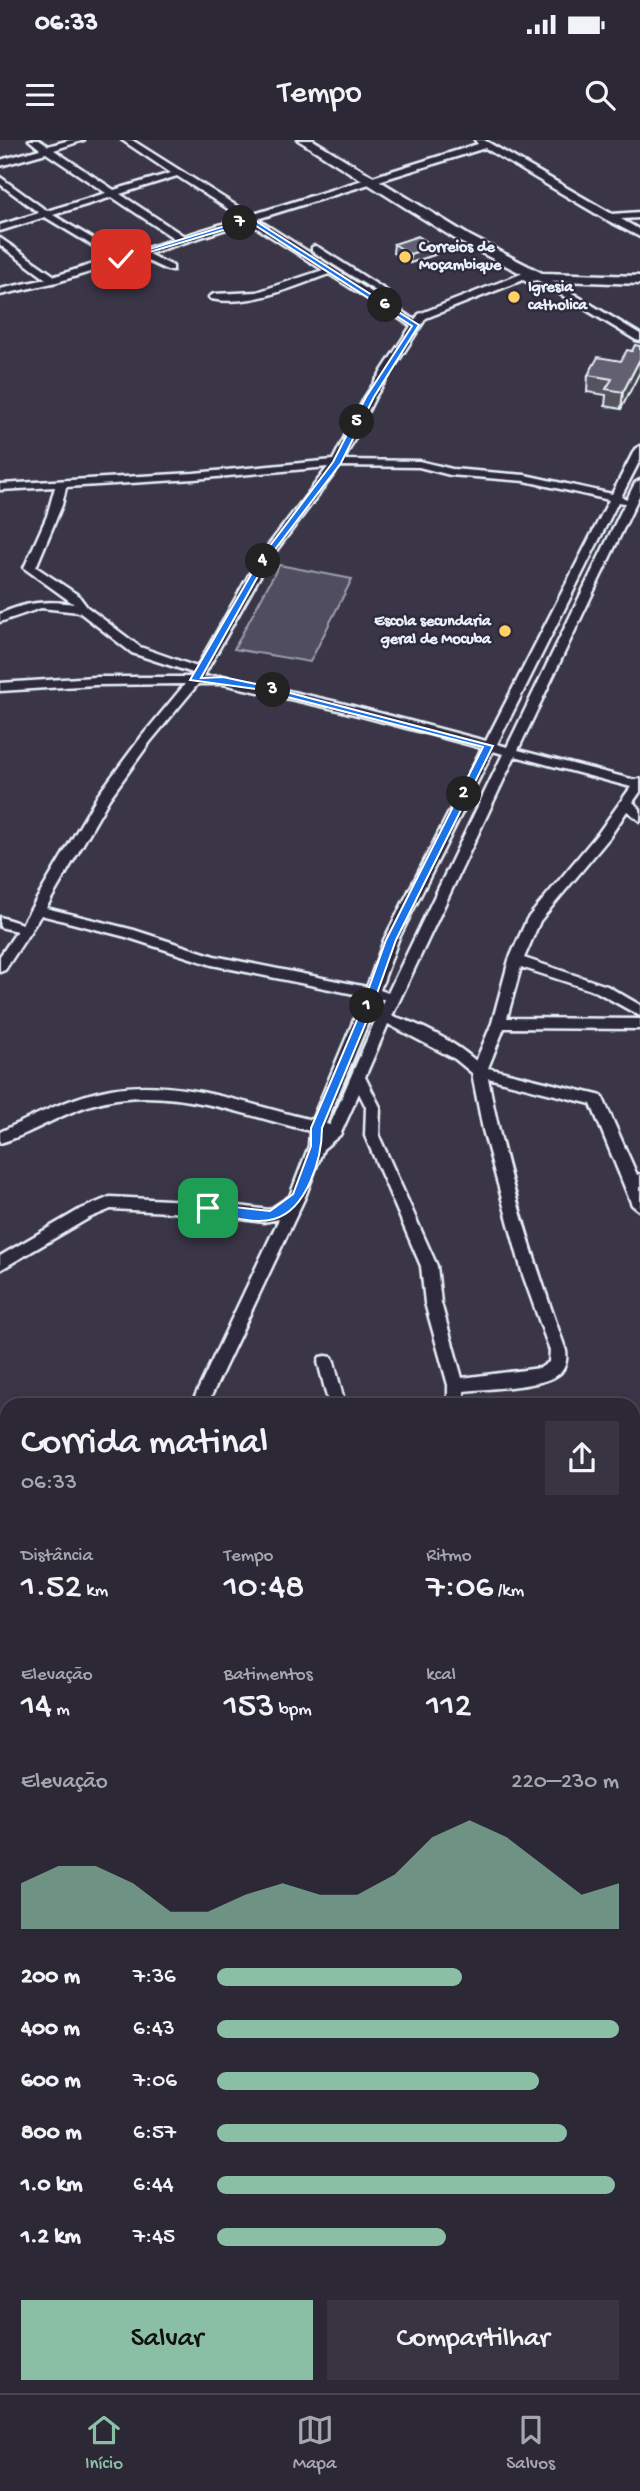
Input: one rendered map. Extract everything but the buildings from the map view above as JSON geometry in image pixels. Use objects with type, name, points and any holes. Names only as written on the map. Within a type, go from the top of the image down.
[{"type":"highway","points":[[304,140],[379,179]]},
{"type":"highway","points":[[319,140],[465,239],[537,275],[640,277]]},
{"type":"highway","points":[[537,275],[640,277]]},
{"type":"highway","points":[[584,295],[587,285],[601,278]]},
{"type":"street","points":[[33,140],[183,240]]},
{"type":"street","points":[[0,163],[80,140]]},
{"type":"street","points":[[126,140],[256,218],[328,271],[419,321]]},
{"type":"street","points":[[141,140],[256,218],[419,321]]},
{"type":"street","points":[[482,142],[640,234]]},
{"type":"street","points":[[0,292],[54,280],[256,218],[379,179],[482,142],[512,154],[640,224]]},
{"type":"street","points":[[0,228],[179,173]]},
{"type":"street","points":[[0,180],[46,214],[121,259]]},
{"type":"street","points":[[607,217],[640,215]]},
{"type":"street","points":[[0,241],[54,280]]},
{"type":"street","points":[[139,253],[170,268]]},
{"type":"street","points":[[214,297],[258,294],[328,271]]},
{"type":"street","points":[[537,275],[640,338]]},
{"type":"street","points":[[0,967],[38,910],[103,798],[196,676],[264,559],[337,463],[370,397],[419,321],[537,275],[584,295],[640,328]]},
{"type":"street","points":[[207,1398],[297,1197],[317,1146],[317,1128],[365,1013],[391,940],[640,449]]},
{"type":"street","points":[[6,487],[337,463],[434,466],[450,472],[526,478],[631,501]]},
{"type":"street","points":[[317,1146],[335,1131],[392,998],[508,752],[640,483]]},
{"type":"street","points":[[61,484],[59,505],[44,527],[30,568],[42,579],[80,601],[83,609]]},
{"type":"street","points":[[0,496],[11,491],[6,487]]},
{"type":"street","points":[[566,594],[584,597]]},
{"type":"street","points":[[0,618],[29,605],[45,603],[83,609],[136,650],[196,676]]},
{"type":"street","points":[[0,687],[196,676],[223,680],[256,686],[639,784],[604,835],[534,919],[516,960],[499,1023],[479,1071],[490,1130],[559,1362],[555,1370],[541,1375],[456,1385]]},
{"type":"street","points":[[626,802],[640,817]]},
{"type":"street","points":[[38,910],[129,933],[212,960],[392,998]]},
{"type":"street","points":[[0,922],[22,933]]},
{"type":"street","points":[[0,943],[22,933]]},
{"type":"street","points":[[391,940],[420,941]]},
{"type":"street","points":[[516,960],[602,989],[640,1011]]},
{"type":"street","points":[[365,1013],[403,1024],[460,1055],[479,1071],[597,1100],[636,1181],[640,1205]]},
{"type":"street","points":[[499,1023],[640,1024]]},
{"type":"street","points":[[359,1077],[373,1107],[372,1136],[429,1266],[433,1303],[456,1385],[457,1398]]},
{"type":"street","points":[[0,1138],[95,1097],[128,1091],[201,1100],[335,1131]]},
{"type":"street","points":[[0,1264],[85,1214],[110,1203],[208,1208],[272,1216],[297,1197]]},
{"type":"street","points":[[326,1362],[335,1398]]},
{"type":"shaded area","points":[[279,565],[352,579],[310,662],[234,649]]},
{"type":"place","name":"Correios de Moçambique","points":[[405,257]]},
{"type":"place","name":"Igresia catholica","points":[[514,297]]},
{"type":"place","name":"Escola secundaria geral de Mocuba","points":[[505,631]]},
{"type":"route","points":[[121,259],[251,220],[416,325],[370,397],[337,463],[264,559],[195,680],[223,680],[256,686],[488,746],[391,940],[365,1013],[317,1128],[317,1146],[297,1197],[272,1216],[252,1216],[208,1208]]}]
